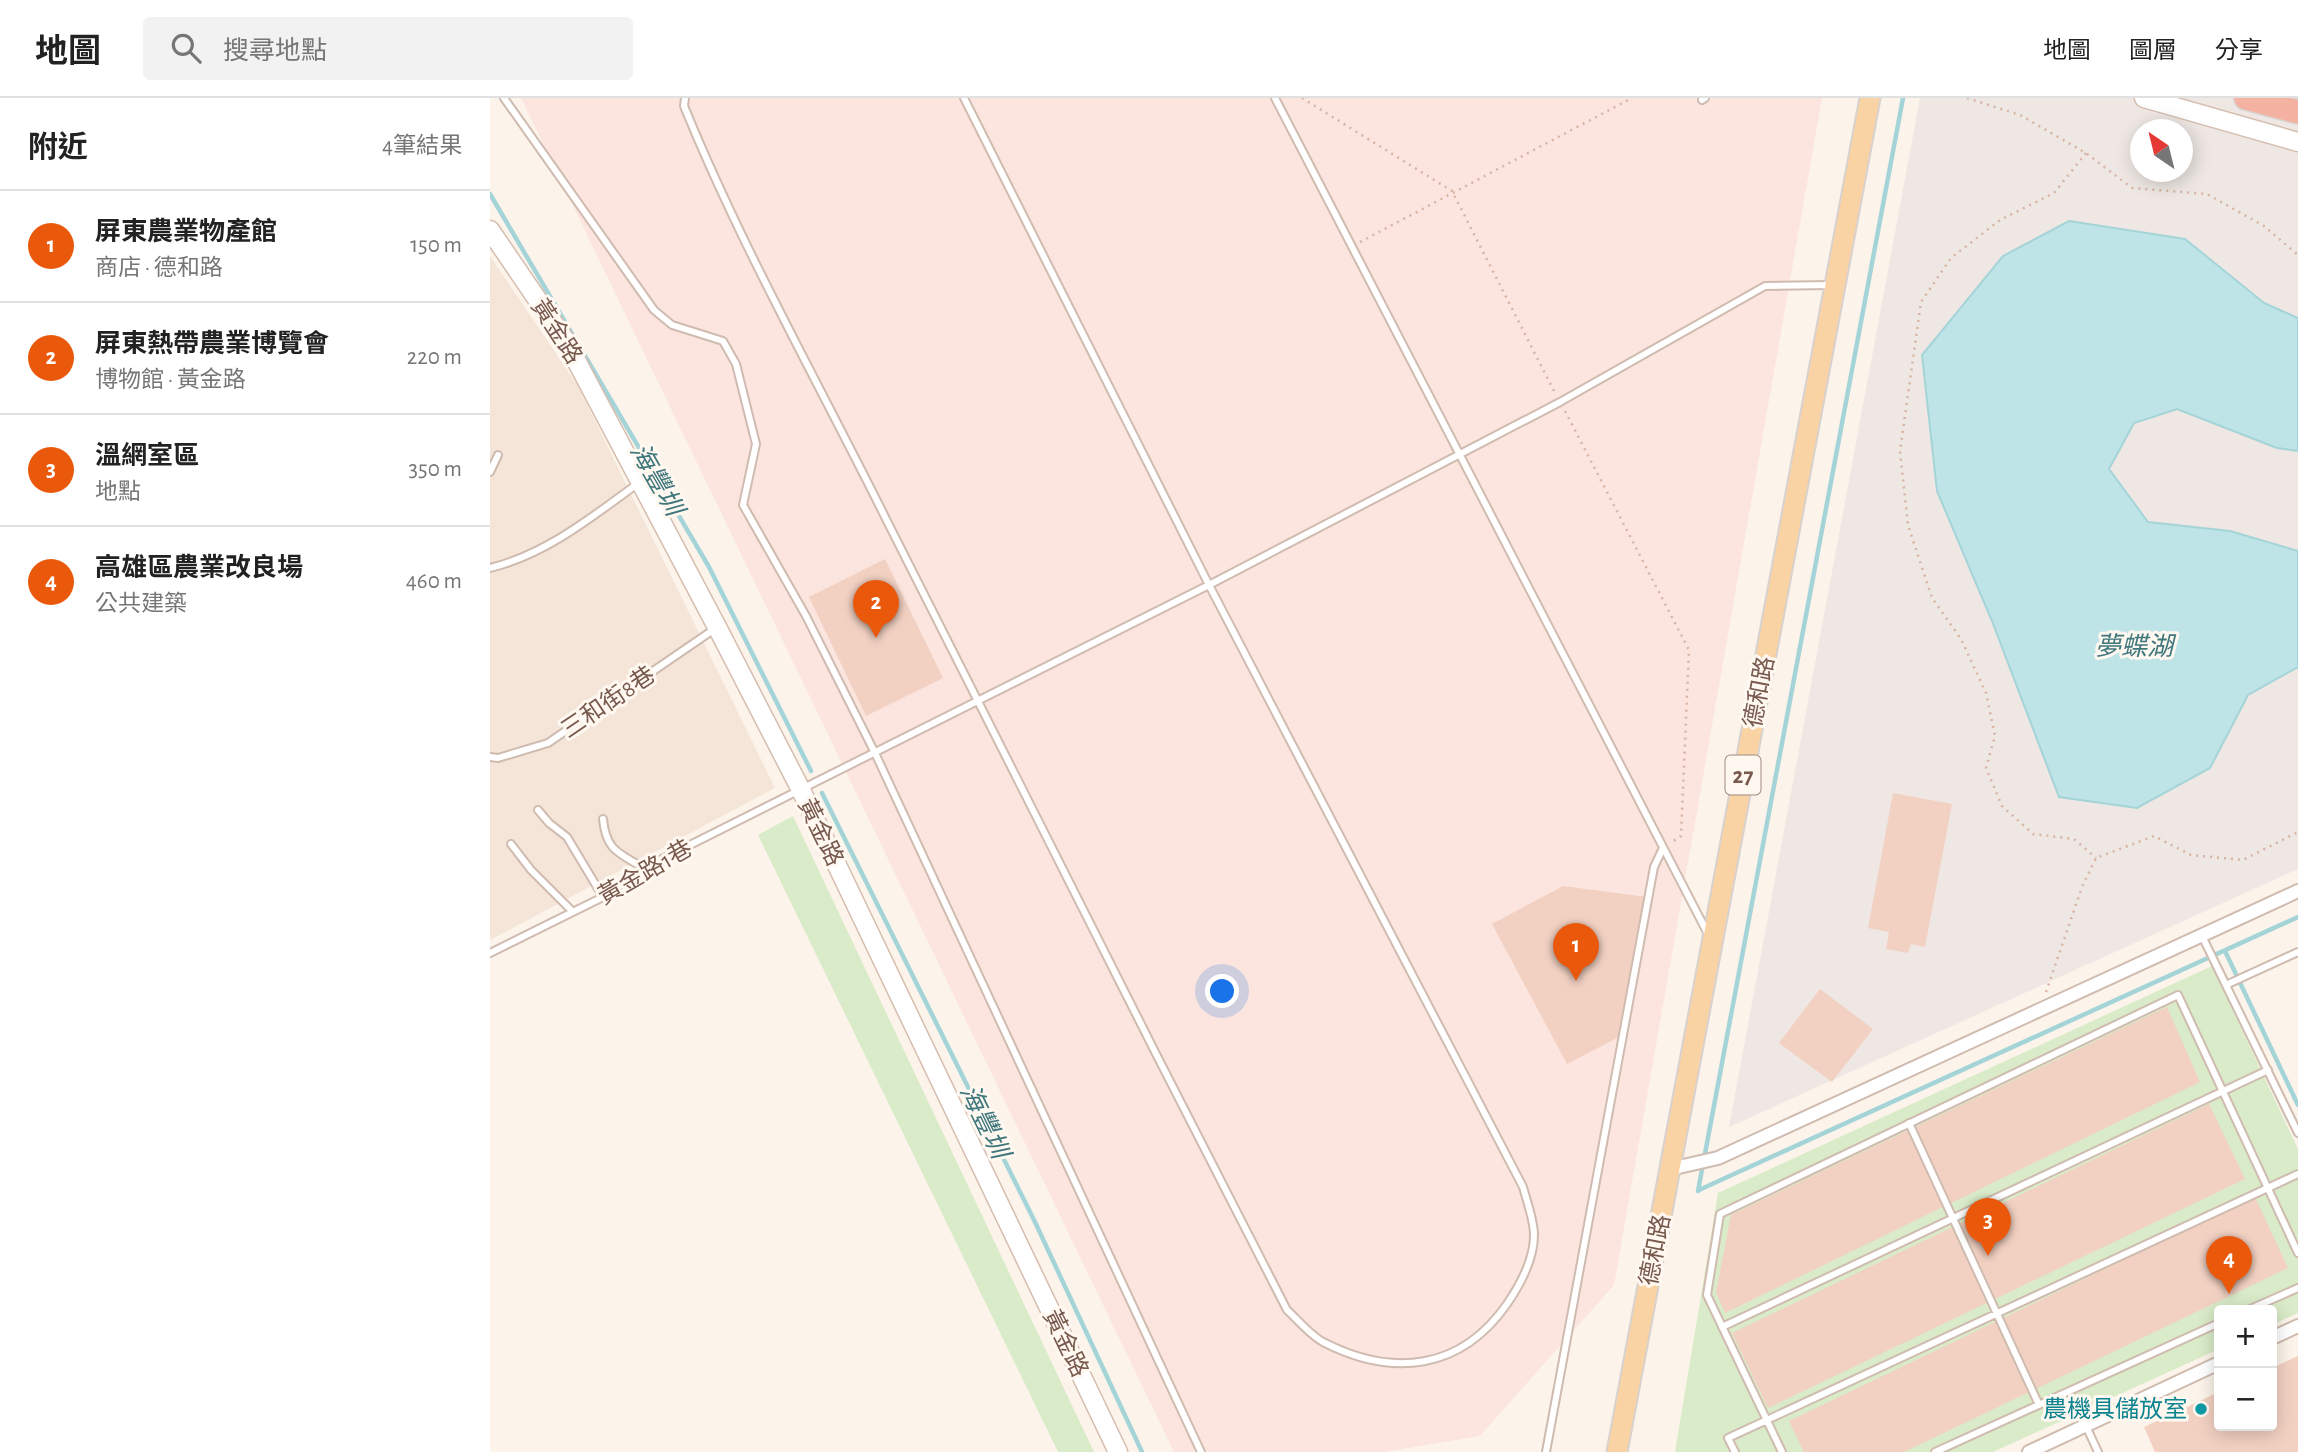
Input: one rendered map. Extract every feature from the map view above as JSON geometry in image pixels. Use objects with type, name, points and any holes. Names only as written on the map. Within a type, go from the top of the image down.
[{"type":"highway","points":[[2246,98],[2298,112]]},
{"type":"main road","name":"德和路","points":[[1617,1452],[1870,98]]},
{"type":"street","points":[[2144,98],[2189,104],[2298,142]]},
{"type":"street","name":"黃金路","points":[[490,230],[567,343],[801,790],[1118,1452]]},
{"type":"street","points":[[1670,1169],[1718,1158],[2298,891]]},
{"type":"street","points":[[2277,1336],[2298,1326]]},
{"type":"street","points":[[2029,1452],[2214,1365]]},
{"type":"lane","points":[[504,98],[654,310],[672,325],[723,341],[736,363],[757,444],[744,505],[806,616],[875,753],[1201,1452]]},
{"type":"lane","points":[[685,98],[684,106],[721,197],[776,299],[976,702],[1287,1310],[1321,1341],[1369,1359],[1412,1363],[1449,1356],[1491,1327],[1522,1282],[1534,1235],[1523,1187],[1209,584],[964,98]]},
{"type":"lane","points":[[1275,98],[1712,942]]},
{"type":"lane","name":"黃金路1巷","points":[[490,953],[603,897],[644,868],[1209,584],[1560,402],[1765,286],[1835,285]]},
{"type":"lane","points":[[490,472],[498,455]]},
{"type":"lane","points":[[490,568],[511,563],[562,538],[641,481]]},
{"type":"lane","name":"三和街8巷","points":[[490,757],[498,758],[548,744],[717,627]]},
{"type":"lane","points":[[538,810],[567,837],[603,897]]},
{"type":"lane","points":[[603,819],[607,843],[644,868]]},
{"type":"lane","points":[[511,844],[573,912]]},
{"type":"lane","points":[[1546,1452],[1654,867],[1663,848]]},
{"type":"lane","points":[[2202,936],[2228,984],[2298,1133]]},
{"type":"lane","points":[[2228,984],[2298,952]]},
{"type":"lane","points":[[1782,1452],[1707,1294],[1720,1214],[2178,995],[2298,1252]]},
{"type":"lane","points":[[1722,1326],[2268,1070]]},
{"type":"lane","points":[[1909,1123],[2039,1405]]},
{"type":"lane","points":[[1735,1452],[1728,1438],[2298,1174]]},
{"type":"lane","points":[[2259,1305],[2298,1287]]},
{"type":"lane","points":[[1936,1452],[2214,1325]]},
{"type":"lane","points":[[2086,1426],[2098,1452]]},
{"type":"path","points":[[1303,98],[1452,191],[1689,650],[1681,836],[1663,848]]},
{"type":"path","points":[[1351,246],[1632,98]]},
{"type":"path","points":[[1967,98],[2021,116],[2085,153],[2132,188],[2207,194],[2264,226],[2298,255]]},
{"type":"path","points":[[2085,153],[2054,193],[2000,220],[1951,258],[1921,302],[1900,451],[1908,525],[1932,598],[1961,639],[1986,693],[1995,736],[1986,768],[2003,806],[2033,834],[2074,839],[2096,858]]},
{"type":"path","points":[[2040,1010],[2082,887],[2096,858],[2154,836],[2191,855],[2244,860],[2298,832]]},
{"type":"shaded area","points":[[521,98],[1822,98],[1614,1285],[1480,1436],[1384,1452],[1174,1452]]},
{"type":"shaded area","points":[[1920,98],[2298,98],[2298,869],[1729,1127]]},
{"type":"shaded area","points":[[490,256],[578,386],[775,788],[490,940]]},
{"type":"green space","points":[[793,816],[1094,1452],[1058,1452],[758,835]]},
{"type":"green space","points":[[2212,966],[2298,1149],[2298,1313],[2277,1323],[2277,1305],[2214,1305],[2214,1351],[1993,1452],[1675,1452],[1718,1193]]},
{"type":"water","name":"夢蝶湖","points":[[2069,221],[2185,239],[2264,303],[2298,318],[2298,451],[2277,448],[2177,409],[2134,423],[2109,469],[2148,522],[2230,531],[2298,551],[2298,667],[2248,695],[2210,768],[2137,808],[2059,797],[1992,621],[1937,491],[1922,355],[2003,256]]},
{"type":"building","points":[[885,559],[943,678],[866,716],[809,597]]},
{"type":"building","points":[[1893,793],[1952,804],[1925,947],[1911,944],[1908,953],[1886,949],[1889,932],[1868,928]]},
{"type":"building","points":[[1563,886],[1647,897],[1619,1037],[1567,1064],[1492,924]]},
{"type":"building","points":[[1820,989],[1873,1029],[1832,1082],[1779,1043]]},
{"type":"building","points":[[2167,1007],[2200,1082],[1725,1313],[1716,1292],[1731,1215]]},
{"type":"building","points":[[2209,1104],[2245,1179],[1768,1408],[1732,1333]]},
{"type":"building","points":[[2255,1197],[2288,1268],[1904,1452],[1804,1452],[1789,1421]]},
{"type":"building","name":"農機具儲放室","points":[[2298,1356],[2298,1452],[2155,1452],[2144,1427],[2214,1394],[2214,1431],[2277,1431],[2277,1366]]},
{"type":"waterway","points":[[1698,1191],[1903,98]]},
{"type":"waterway","name":"海豐圳","points":[[490,194],[709,567],[811,771]]},
{"type":"waterway","name":"海豐圳","points":[[822,793],[1035,1222],[1142,1452]]},
{"type":"waterway","points":[[1699,1190],[2298,917]]},
{"type":"waterway","points":[[2225,951],[2298,1105]]},
{"type":"place","name":"屏東熱帶農業博覽會","points":[[876,638]]},
{"type":"place","name":"屏東農業物產館","points":[[1576,981]]},
{"type":"place","name":"溫網室區","points":[[1988,1256]]},
{"type":"place","name":"高雄區農業改良場","points":[[2229,1294]]},
{"type":"place","name":"農機具儲放室","points":[[2201,1409]]}]
